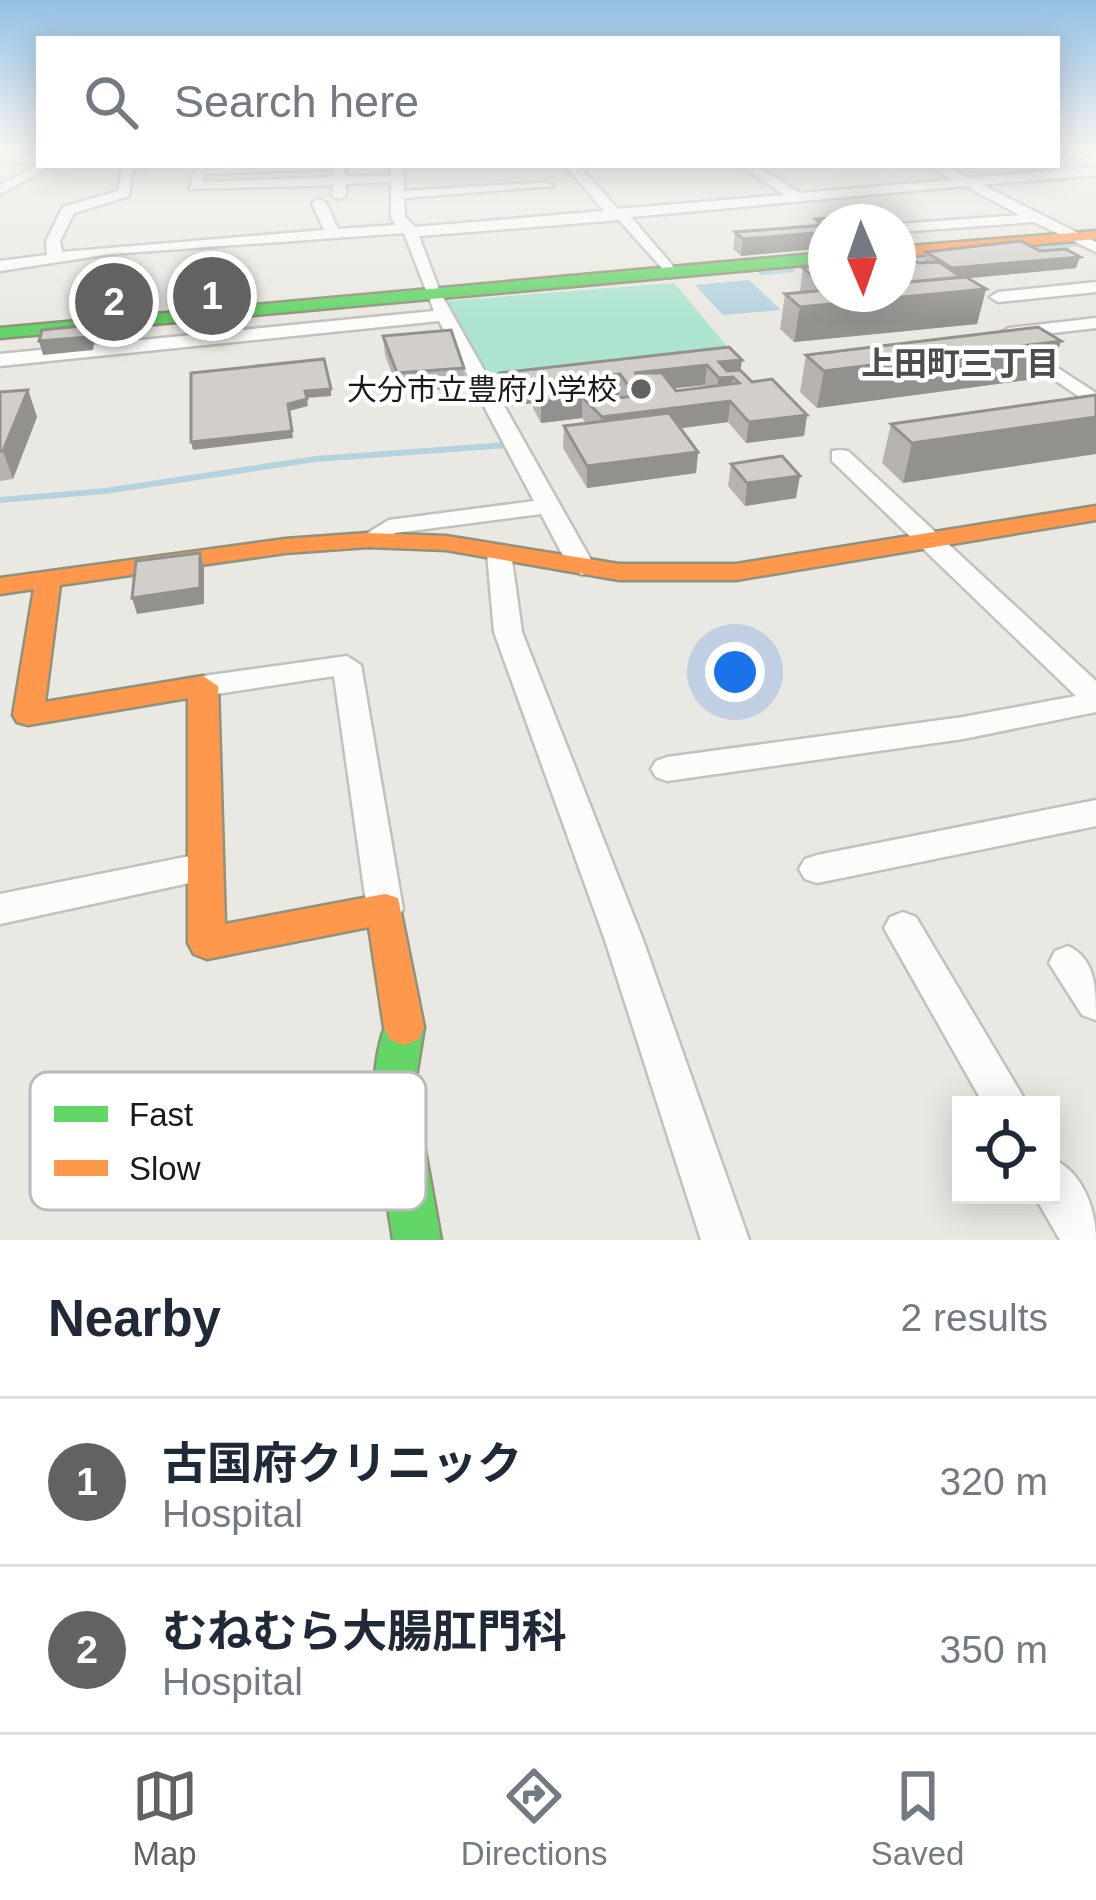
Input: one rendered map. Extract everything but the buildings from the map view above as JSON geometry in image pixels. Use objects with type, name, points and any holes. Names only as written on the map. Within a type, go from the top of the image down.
[{"type":"street","points":[[55,257],[53,241],[68,210],[82,206]]},
{"type":"street","points":[[321,206],[333,234]]},
{"type":"street","points":[[402,206],[438,304],[582,567]]},
{"type":"street","points":[[608,206],[670,272]]},
{"type":"street","points":[[0,266],[55,257],[695,206]]},
{"type":"street","points":[[1012,206],[1088,240]]},
{"type":"street","points":[[916,227],[1032,218]]},
{"type":"street","points":[[916,251],[1088,240]]},
{"type":"street","points":[[0,360],[670,272],[808,260]]},
{"type":"street","points":[[998,297],[1096,287]]},
{"type":"street","points":[[0,333],[438,304]]},
{"type":"street","points":[[1096,323],[1005,338],[1096,402]]},
{"type":"street","points":[[840,456],[1096,700]]},
{"type":"street","points":[[368,540],[389,527],[549,506]]},
{"type":"street","points":[[0,586],[285,546],[368,540],[446,543],[582,567],[663,574],[736,572],[1096,513]]},
{"type":"street","points":[[500,553],[508,632],[624,940],[725,1240]]},
{"type":"street","points":[[48,580],[28,715],[346,665],[405,1024],[396,1072]]},
{"type":"street","points":[[203,686],[207,944],[385,909]]},
{"type":"street","points":[[667,769],[963,728],[1096,700]]},
{"type":"street","points":[[818,869],[1096,813]]},
{"type":"street","points":[[0,909],[205,867]]},
{"type":"street","points":[[903,928],[1002,1096]]},
{"type":"street","points":[[1068,963],[1096,1002]]},
{"type":"street","points":[[1060,1196],[1086,1240]]},
{"type":"street","points":[[412,1210],[417,1240]]},
{"type":"green space","points":[[674,283],[731,351],[723,360],[489,389],[446,301]]},
{"type":"water","points":[[749,280],[781,310],[723,315],[695,285]]},
{"type":"waterway","points":[[1029,249],[1081,244]]},
{"type":"waterway","points":[[916,259],[930,258]]},
{"type":"waterway","points":[[761,273],[792,270]]},
{"type":"waterway","points":[[0,500],[105,491],[316,459],[507,445]]},
{"type":"traffic: fast","points":[[0,333],[808,260]]},
{"type":"traffic: fast","points":[[396,1072],[404,1027]]},
{"type":"traffic: fast","points":[[412,1210],[417,1240]]},
{"type":"traffic: slow","points":[[916,250],[1096,235]]},
{"type":"traffic: slow","points":[[0,586],[285,546],[368,540],[446,543],[619,572],[736,572],[1096,513]]},
{"type":"traffic: slow","points":[[48,580],[28,715],[203,686],[207,943],[385,909],[404,1027]]},
{"type":"place","name":"古国府クリニック","points":[[212,296]]},
{"type":"place","name":"むねむら大腸肛門科","points":[[114,302]]},
{"type":"place","name":"大分市立豊府小学校","points":[[641,389]]},
{"type":"district","name":"上田町三丁目","points":[[960,363]]}]
